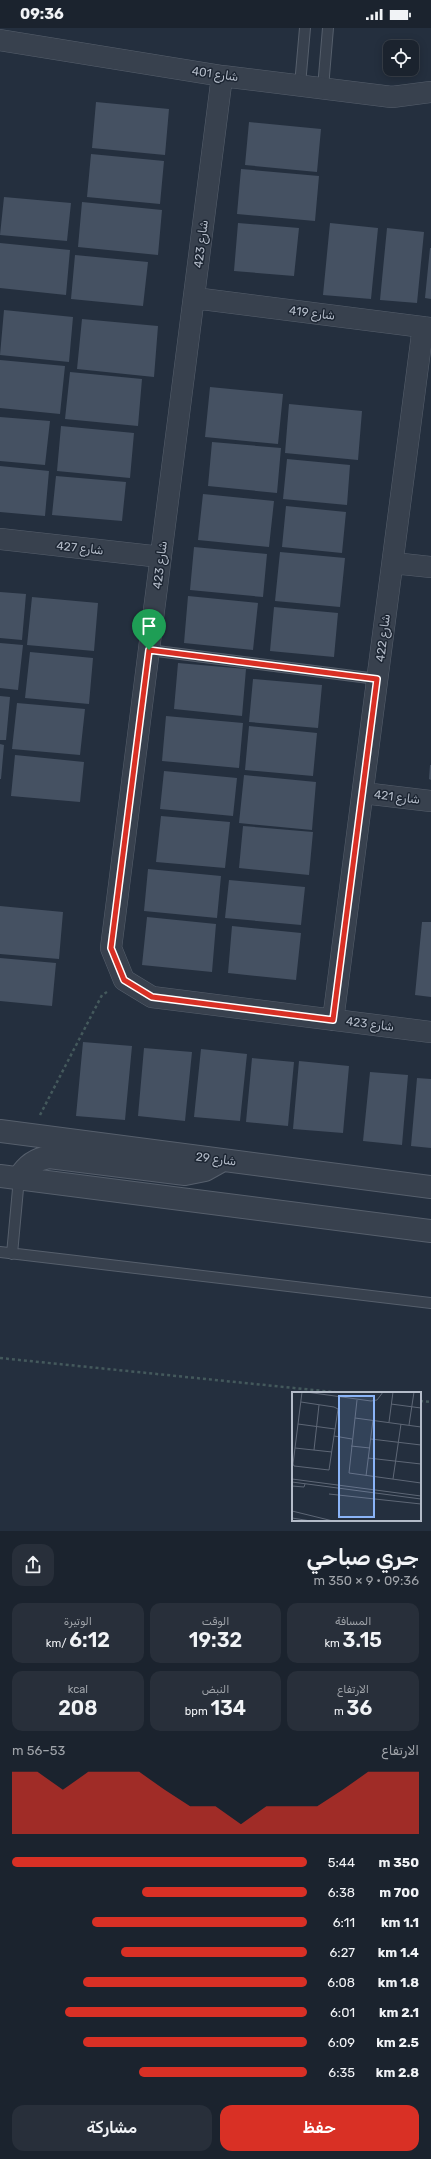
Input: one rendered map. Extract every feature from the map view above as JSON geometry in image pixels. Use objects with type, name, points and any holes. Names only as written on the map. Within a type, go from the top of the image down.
[{"type":"street","name":"شارع 401","points":[[0,40],[222,76],[300,86],[392,97],[431,92]]},
{"type":"street","name":"شارع 423","points":[[222,76],[111,948],[124,980],[152,997],[431,1032]]},
{"type":"street","name":"شارع 419","points":[[194,298],[427,328]]},
{"type":"street","name":"شارع 422","points":[[333,1020],[377,679],[427,328]]},
{"type":"street","name":"شارع 427","points":[[0,539],[161,557]]},
{"type":"street","points":[[393,563],[431,567]]},
{"type":"street","name":"شارع 421","points":[[363,793],[431,801]]},
{"type":"street","name":"شارع 29","points":[[0,1131],[431,1187]]},
{"type":"street","points":[[10,1177],[24,1170],[31,1163],[39,1159],[49,1157],[186,1174],[205,1170],[223,1160]]},
{"type":"street","points":[[10,1177],[431,1231]]},
{"type":"lane","points":[[300,86],[305,28]]},
{"type":"lane","points":[[323,88],[328,28]]},
{"type":"lane","points":[[149,650],[377,679]]},
{"type":"lane","points":[[10,1177],[12,1254]]},
{"type":"lane","points":[[0,1252],[431,1303]]},
{"type":"path","points":[[37,1136],[41,1110],[102,995],[124,980]]},
{"type":"path","points":[[0,1358],[333,1392]]},
{"type":"path","points":[[421,1401],[431,1402]]},
{"type":"building","points":[[96,102],[169,109],[165,155],[92,148]]},
{"type":"building","points":[[249,122],[321,129],[317,172],[245,165]]},
{"type":"building","points":[[91,154],[164,161],[160,204],[87,197]]},
{"type":"building","points":[[241,169],[319,176],[315,221],[237,214]]},
{"type":"building","points":[[4,197],[71,203],[67,241],[0,235]]},
{"type":"building","points":[[82,202],[162,210],[158,255],[78,247]]},
{"type":"building","points":[[238,223],[299,228],[294,276],[234,271]]},
{"type":"building","points":[[330,223],[378,228],[371,299],[323,295]]},
{"type":"building","points":[[387,228],[424,232],[417,303],[380,300]]},
{"type":"building","points":[[0,243],[70,250],[66,295],[0,288]]},
{"type":"building","points":[[431,248],[431,299],[425,298]]},
{"type":"building","points":[[75,255],[148,262],[143,306],[71,299]]},
{"type":"building","points":[[4,310],[73,317],[69,362],[0,355]]},
{"type":"building","points":[[82,319],[158,326],[154,377],[77,369]]},
{"type":"building","points":[[0,360],[65,366],[60,414],[0,408]]},
{"type":"building","points":[[70,372],[142,379],[138,426],[65,419]]},
{"type":"building","points":[[210,387],[283,394],[278,444],[205,437]]},
{"type":"building","points":[[289,404],[362,411],[358,460],[285,453]]},
{"type":"building","points":[[0,417],[50,421],[45,465],[0,461]]},
{"type":"building","points":[[61,426],[134,433],[130,478],[57,471]]},
{"type":"building","points":[[212,442],[281,448],[277,493],[208,486]]},
{"type":"building","points":[[287,459],[350,465],[347,505],[283,499]]},
{"type":"building","points":[[0,466],[49,471],[45,516],[0,512]]},
{"type":"building","points":[[56,476],[126,482],[122,521],[52,515]]},
{"type":"building","points":[[203,494],[274,501],[269,547],[198,540]]},
{"type":"building","points":[[286,506],[346,512],[342,553],[282,547]]},
{"type":"building","points":[[194,547],[267,554],[263,597],[190,590]]},
{"type":"building","points":[[280,552],[345,558],[340,607],[275,601]]},
{"type":"building","points":[[0,592],[26,594],[22,640],[0,638]]},
{"type":"building","points":[[188,596],[258,603],[253,650],[184,643]]},
{"type":"building","points":[[32,597],[98,603],[94,651],[27,645]]},
{"type":"building","points":[[274,607],[338,613],[334,657],[270,651]]},
{"type":"building","points":[[0,643],[23,645],[18,690],[0,688]]},
{"type":"building","points":[[30,652],[93,658],[89,704],[25,698]]},
{"type":"building","points":[[178,663],[246,669],[242,716],[174,709]]},
{"type":"building","points":[[253,679],[322,685],[318,728],[249,722]]},
{"type":"building","points":[[0,696],[10,697],[6,740],[0,740]]},
{"type":"building","points":[[17,703],[85,709],[80,755],[12,749]]},
{"type":"building","points":[[166,716],[243,723],[239,768],[162,761]]},
{"type":"building","points":[[249,726],[317,733],[313,776],[245,770]]},
{"type":"building","points":[[0,744],[4,745],[1,779],[0,779]]},
{"type":"building","points":[[15,755],[84,762],[80,802],[11,796]]},
{"type":"building","points":[[431,765],[431,780],[429,779]]},
{"type":"building","points":[[164,771],[237,778],[233,816],[160,809]]},
{"type":"building","points":[[244,775],[316,782],[312,830],[239,823]]},
{"type":"building","points":[[161,816],[230,822],[225,868],[156,862]]},
{"type":"building","points":[[243,826],[313,832],[309,875],[239,868]]},
{"type":"building","points":[[148,869],[221,876],[217,918],[144,911]]},
{"type":"building","points":[[229,880],[305,887],[301,925],[225,918]]},
{"type":"building","points":[[0,906],[63,912],[59,959],[0,954]]},
{"type":"building","points":[[147,917],[216,924],[212,972],[142,965]]},
{"type":"building","points":[[422,922],[431,922],[431,997],[415,995]]},
{"type":"building","points":[[232,926],[301,933],[296,980],[228,973]]},
{"type":"building","points":[[0,958],[56,963],[52,1006],[0,1001]]},
{"type":"building","points":[[83,1042],[132,1046],[125,1120],[76,1116]]},
{"type":"building","points":[[144,1048],[192,1052],[185,1121],[138,1116]]},
{"type":"building","points":[[201,1049],[247,1054],[240,1121],[194,1117]]},
{"type":"building","points":[[252,1058],[294,1062],[288,1126],[246,1122]]},
{"type":"building","points":[[299,1061],[349,1066],[343,1133],[293,1129]]},
{"type":"building","points":[[370,1072],[408,1075],[402,1145],[363,1141]]},
{"type":"building","points":[[417,1078],[431,1079],[431,1148],[411,1146]]},
{"type":"route","points":[[149,650],[377,679],[333,1020],[152,997],[124,980],[111,948],[149,650]]}]
